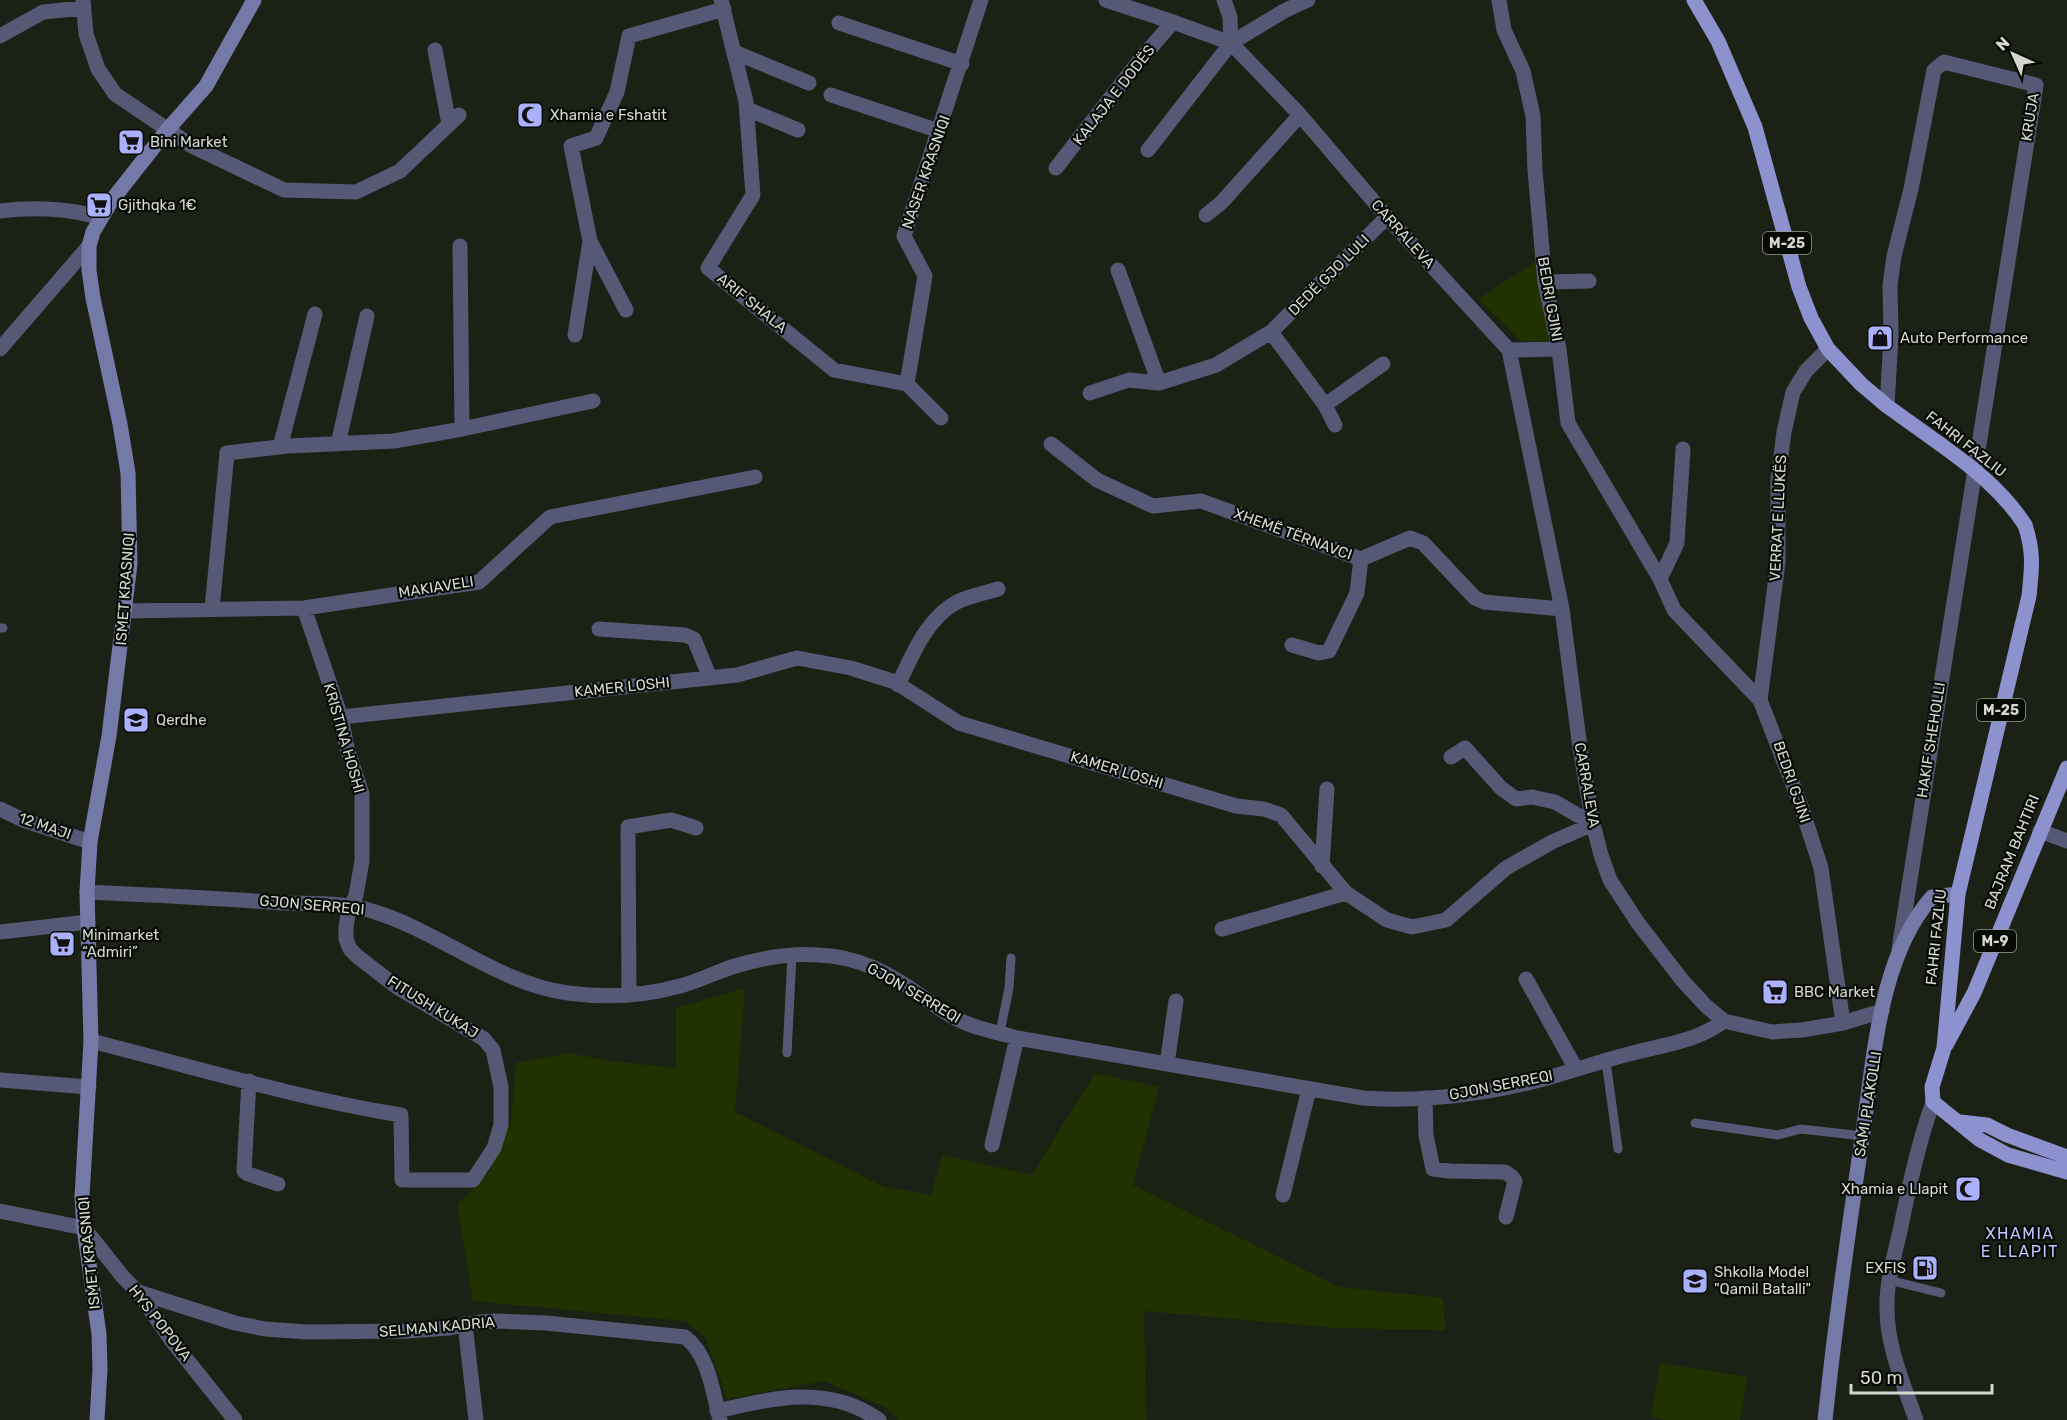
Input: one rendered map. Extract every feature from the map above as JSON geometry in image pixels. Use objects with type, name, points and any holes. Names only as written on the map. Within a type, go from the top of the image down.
[{"type":"main road","name":"FAHRI FAZLIU","points":[[1695,0],[1718,41],[1755,128],[1799,287],[1811,318],[1828,349],[1861,384],[1887,406],[1972,468],[1991,485],[2016,511],[2025,525],[2032,546],[2029,596],[1958,894],[1944,1048],[1932,1087],[1933,1102]]},
{"type":"main road","name":"BAJRAM BAHTIRI","points":[[1944,1048],[1974,993],[2067,768]]},
{"type":"main road","points":[[1933,1102],[1980,1140],[2008,1155],[2067,1172]]},
{"type":"main road","points":[[1960,1122],[1987,1125],[2007,1135],[2067,1157]]},
{"type":"street","name":"ISMET KRASNIQI","points":[[97,1420],[100,1369],[99,1334],[84,1228],[83,1173],[91,1041],[87,892],[90,842],[109,736],[130,564],[128,472],[93,298],[89,270],[90,246],[93,232],[112,200],[168,129],[206,86],[254,0]]},
{"type":"street","name":"NASER KRASNIQI","points":[[907,384],[925,276],[904,236],[981,0]]},
{"type":"street","name":"CARRALEVA","points":[[1106,0],[1231,43],[1300,116],[1387,217],[1509,350],[1562,609],[1580,748],[1593,824],[1610,880],[1638,923],[1682,980],[1706,1006],[1724,1021],[1772,1032],[1843,1023],[1882,1011]]},
{"type":"street","points":[[1224,0],[1230,17],[1231,43]]},
{"type":"street","points":[[1148,150],[1231,43],[1284,11],[1308,0]]},
{"type":"street","name":"BEDRI GJINI","points":[[1499,0],[1504,30],[1523,71],[1533,116],[1535,171],[1545,282],[1559,349],[1568,423],[1660,579],[1674,610],[1760,700],[1800,803],[1821,868],[1843,1023]]},
{"type":"street","points":[[0,36],[42,12],[83,4],[86,34],[99,69],[115,94],[192,146],[284,190],[356,192],[400,171],[454,119],[435,50]]},
{"type":"street","points":[[626,310],[590,241],[571,146],[596,138],[617,92],[629,36],[722,4]]},
{"type":"street","name":"ARIF SHALA","points":[[722,4],[747,109],[753,195],[708,268],[834,370],[907,384]]},
{"type":"street","name":"KALAJA E DODËS","points":[[1056,168],[1139,61],[1173,22]]},
{"type":"street","points":[[839,23],[962,64]]},
{"type":"street","points":[[734,52],[808,83]]},
{"type":"street","name":"KRUJA","points":[[1887,406],[1891,336],[1890,285],[1894,256],[1911,189],[1934,70],[1944,62],[2036,85],[1966,522]]},
{"type":"street","points":[[831,95],[939,131]]},
{"type":"street","points":[[747,109],[798,130]]},
{"type":"street","points":[[1206,215],[1221,203],[1300,116]]},
{"type":"street","points":[[0,211],[23,209],[84,213],[101,218]]},
{"type":"street","name":"DEDË GJO LULI","points":[[1090,393],[1129,380],[1159,383],[1216,365],[1271,332],[1387,217]]},
{"type":"street","points":[[575,335],[590,241]]},
{"type":"street","points":[[0,349],[90,246]]},
{"type":"street","points":[[460,246],[462,429]]},
{"type":"street","points":[[1118,270],[1159,383]]},
{"type":"street","points":[[1545,282],[1589,281]]},
{"type":"street","points":[[280,447],[315,314]]},
{"type":"street","points":[[338,444],[368,316]]},
{"type":"street","points":[[1271,332],[1325,405],[1335,425]]},
{"type":"street","points":[[1509,350],[1559,349]]},
{"type":"street","name":"VERRAT E LLUKËS","points":[[1760,700],[1778,562],[1778,480],[1784,432],[1793,392],[1806,371],[1828,349]]},
{"type":"street","points":[[1325,405],[1383,364]]},
{"type":"street","points":[[907,384],[941,418]]},
{"type":"street","points":[[212,609],[227,453],[280,447],[394,441],[593,401]]},
{"type":"street","name":"XHEMË TËRNAVCI","points":[[1051,444],[1097,480],[1153,506],[1201,501],[1361,559],[1410,538],[1423,543],[1475,598],[1484,602],[1562,609]]},
{"type":"street","points":[[1660,579],[1677,543],[1683,449]]},
{"type":"street","name":"MAKIAVELI","points":[[125,611],[304,608],[479,582],[550,517],[755,477]]},
{"type":"street","name":"HAKIF SHEHOLLI","points":[[1897,959],[1966,522]]},
{"type":"street","points":[[1292,645],[1324,654],[1329,651],[1357,593],[1361,559]]},
{"type":"street","points":[[898,685],[920,638],[941,614],[958,601],[998,589]]},
{"type":"street","name":"KRISTINA HOSHI","points":[[304,608],[341,717],[347,748],[362,794],[362,861],[356,895],[351,906]]},
{"type":"street","points":[[599,629],[685,634],[694,639],[710,678]]},
{"type":"street","name":"KAMER LOSHI","points":[[341,717],[737,675],[797,658],[851,668],[898,685],[959,723],[1236,806],[1264,809],[1281,815],[1346,893],[1387,920],[1412,927],[1446,920],[1506,868],[1552,842],[1593,824]]},
{"type":"street","points":[[1451,757],[1465,748],[1501,788],[1516,799],[1532,797],[1555,802],[1593,824]]},
{"type":"street","points":[[1322,866],[1326,789]]},
{"type":"street","name":"12 MAJI","points":[[0,809],[23,820],[90,842]]},
{"type":"street","points":[[629,995],[628,827],[671,820],[696,828]]},
{"type":"street","points":[[2040,831],[2067,841]]},
{"type":"street","name":"GJON SERREQI","points":[[87,892],[235,898],[351,906],[375,911],[489,965],[545,988],[567,993],[629,995],[680,986],[734,966],[766,958],[792,955],[846,957],[871,965],[896,979],[957,1020],[1017,1038],[1363,1098],[1394,1100],[1425,1098],[1531,1082],[1678,1043],[1712,1030],[1724,1021]]},
{"type":"street","points":[[1222,929],[1346,893]]},
{"type":"street","name":"SAMI PLAKOLLI","points":[[1825,1420],[1837,1309],[1887,990],[1910,927],[1921,909],[1932,897],[1958,894]]},
{"type":"street","name":"FITUSH KUKAJ","points":[[91,1041],[299,1096],[401,1115],[402,1180],[473,1180],[494,1148],[501,1125],[501,1087],[493,1050],[484,1039],[397,987],[350,949],[346,939],[351,906]]},
{"type":"street","points":[[0,932],[88,922]]},
{"type":"street","name":"GJON SERREQI","points":[[1526,979],[1576,1070]]},
{"type":"street","points":[[1167,1064],[1176,1001]]},
{"type":"street","points":[[992,1145],[1017,1038]]},
{"type":"street","points":[[0,1080],[89,1086]]},
{"type":"street","points":[[249,1081],[244,1172],[278,1184]]},
{"type":"street","points":[[1283,1196],[1309,1089]]},
{"type":"street","points":[[1425,1098],[1426,1135],[1432,1169],[1505,1172],[1515,1181],[1506,1217]]},
{"type":"street","points":[[1916,1420],[1899,1371],[1890,1336],[1887,1309],[1889,1280],[1918,1144],[1933,1102]]},
{"type":"street","points":[[0,1211],[84,1228]]},
{"type":"street","name":"HYS POPOVA","points":[[84,1228],[138,1292],[172,1341],[235,1420]]},
{"type":"street","name":"SELMAN KADRIA","points":[[138,1292],[208,1316],[265,1329],[365,1333],[449,1328],[488,1321],[546,1323],[685,1338],[699,1352],[719,1415]]},
{"type":"street","points":[[465,1324],[476,1420]]},
{"type":"street","points":[[719,1415],[768,1399],[806,1396],[832,1399],[848,1404],[879,1420]]},
{"type":"lane","points":[[787,1053],[792,955]]},
{"type":"lane","points":[[1000,1032],[1009,988],[1011,958]]},
{"type":"lane","points":[[1606,1061],[1618,1149]]},
{"type":"lane","points":[[1695,1123],[1778,1135],[1801,1129],[1863,1136]]},
{"type":"lane","points":[[1889,1280],[1941,1293]]},
{"type":"green space","points":[[1537,261],[1550,341],[1521,341],[1478,299]]},
{"type":"green space","points":[[745,988],[735,1112],[884,1187],[931,1195],[942,1155],[1032,1175],[1095,1073],[1159,1087],[1133,1185],[1339,1287],[1443,1298],[1445,1330],[1337,1328],[1144,1311],[1146,1420],[898,1420],[886,1407],[823,1381],[727,1399],[706,1338],[685,1321],[473,1301],[457,1205],[489,1172],[511,1121],[516,1063],[569,1053],[610,1061],[676,1068],[676,1008]]},
{"type":"green space","points":[[1660,1363],[1747,1377],[1740,1420],[1666,1420],[1651,1417]]},
{"type":"place","name":"Xhamia e Fshatit","points":[[530,115]]},
{"type":"place","name":"Bini Market","points":[[131,142]]},
{"type":"place","name":"Gjithqka 1€","points":[[99,205]]},
{"type":"place","name":"Auto Performance","points":[[1880,338]]},
{"type":"place","name":"Qerdhe","points":[[136,720]]},
{"type":"place","name":"Minimarket “Admiri”","points":[[62,944]]},
{"type":"place","name":"BBC Market","points":[[1775,992]]},
{"type":"place","name":"Xhamia e Llapit","points":[[1968,1189]]},
{"type":"place","name":"EXFIS","points":[[1925,1268]]},
{"type":"place","name":"Shkolla Model \"Qamil Batalli\"","points":[[1695,1281]]},
{"type":"district","name":"XHAMIA E LLAPIT","points":[[2020,1242]]}]
